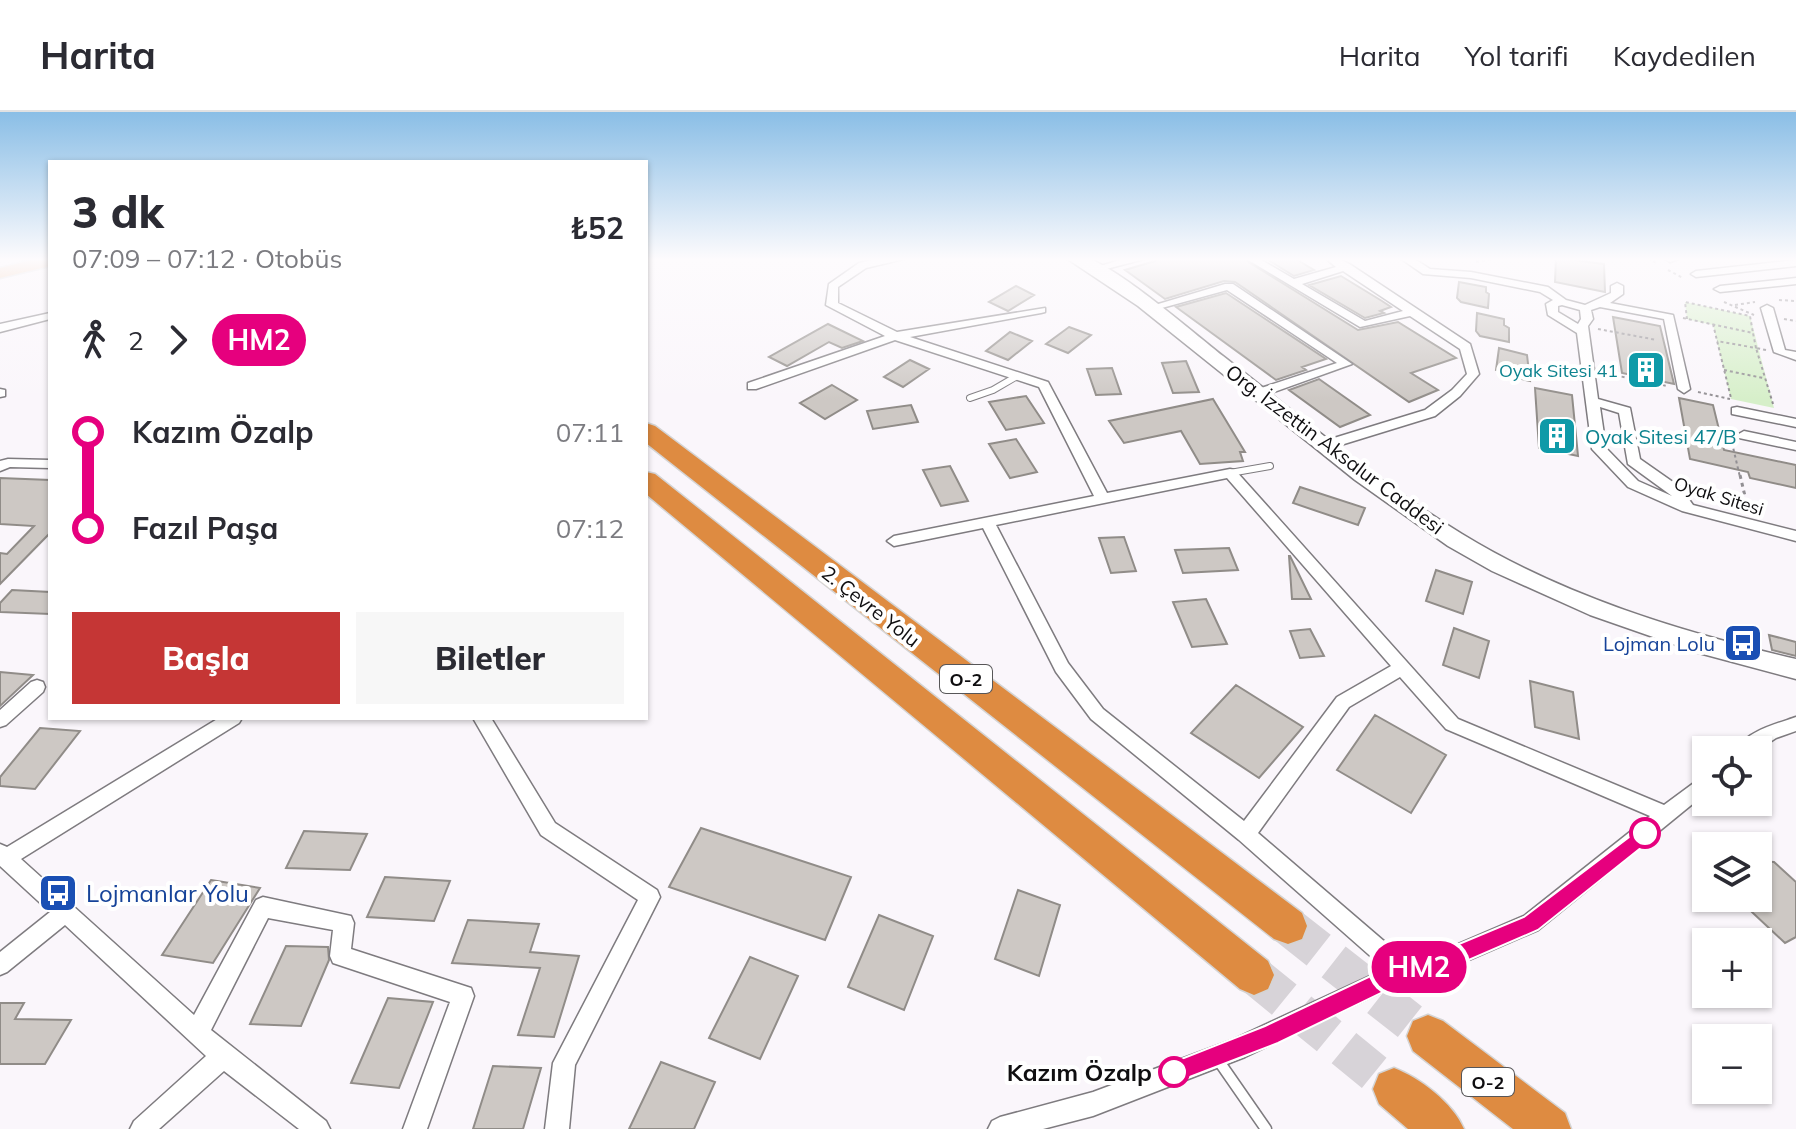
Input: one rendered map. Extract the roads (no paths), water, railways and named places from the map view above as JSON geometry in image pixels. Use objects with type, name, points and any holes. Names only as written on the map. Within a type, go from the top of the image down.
[{"type":"highway","name":"2. Çevre Yolu","points":[[648,433],[1288,926]]},
{"type":"highway","name":"O-2","points":[[648,482],[1254,975]]},
{"type":"highway","name":"O-2","points":[[1428,1036],[1549,1129]]},
{"type":"highway","points":[[1394,1089],[1442,1129]]},
{"type":"main road","name":"Org. İzzettin Aksalur Caddesi","points":[[1147,305],[1416,515],[1516,573],[1582,602],[1672,633],[1796,669]]},
{"type":"street","points":[[833,305],[895,336],[1044,385],[1103,499]]},
{"type":"street","points":[[1151,308],[1160,305]]},
{"type":"street","points":[[1258,305],[1346,364],[1259,393]]},
{"type":"street","points":[[1331,305],[1364,325],[1414,311]]},
{"type":"street","points":[[1326,445],[1430,413],[1456,393],[1473,374],[1466,347],[1406,305]]},
{"type":"street","points":[[1552,305],[1552,313],[1583,329]]},
{"type":"street","points":[[1575,305],[1585,308],[1595,305]]},
{"type":"street","points":[[1608,305],[1669,317],[1684,389]]},
{"type":"street","name":"Oyak Sitesi","points":[[1585,308],[1587,319],[1583,329],[1599,449],[1633,484],[1687,508],[1796,536]]},
{"type":"street","points":[[1767,308],[1780,352],[1796,356]]},
{"type":"street","points":[[752,386],[895,336],[1041,310]]},
{"type":"street","points":[[0,328],[48,316]]},
{"type":"street","points":[[1593,401],[1625,411],[1633,461],[1675,490],[1687,508]]},
{"type":"street","points":[[1734,405],[1796,423]]},
{"type":"street","points":[[1744,435],[1796,446]]},
{"type":"street","points":[[0,467],[8,463],[48,464]]},
{"type":"street","points":[[894,541],[1230,473],[1452,724],[1668,815]]},
{"type":"street","points":[[987,522],[1062,667],[1097,714],[1246,834],[1403,971]]},
{"type":"street","points":[[1246,834],[1343,702],[1402,668]]},
{"type":"street","points":[[0,720],[37,687]]},
{"type":"street","points":[[230,720],[3,856],[223,1056],[318,1129]]},
{"type":"street","points":[[483,720],[548,829],[650,897],[564,1063],[557,1129]]},
{"type":"street","points":[[1765,736],[1796,724]]},
{"type":"street","points":[[1000,1129],[1093,1104],[1271,1035],[1403,971],[1448,959],[1531,923],[1692,794]]},
{"type":"street","points":[[197,1033],[263,907],[344,923],[340,956],[463,996],[415,1129]]},
{"type":"street","points":[[0,965],[66,912]]},
{"type":"street","points":[[142,1129],[223,1056]]},
{"type":"lane","points":[[970,398],[993,390],[1017,376]]},
{"type":"lane","points":[[1230,473],[1270,466]]},
{"type":"lane","points":[[1216,1056],[1266,1129]]},
{"type":"tunnel","points":[[1288,926],[1428,1036]]},
{"type":"tunnel","points":[[1254,975],[1394,1089]]},
{"type":"place","name":"Oyak Sitesi 41","points":[[1646,370]]},
{"type":"place","name":"Oyak Sitesi 47/B","points":[[1557,436]]},
{"type":"place","name":"Lojman Lolu","points":[[1743,643]]},
{"type":"place","name":"Lojmanlar Yolu","points":[[58,893]]},
{"type":"place","name":"Kazım Özalp","points":[[1174,1072]]}]
